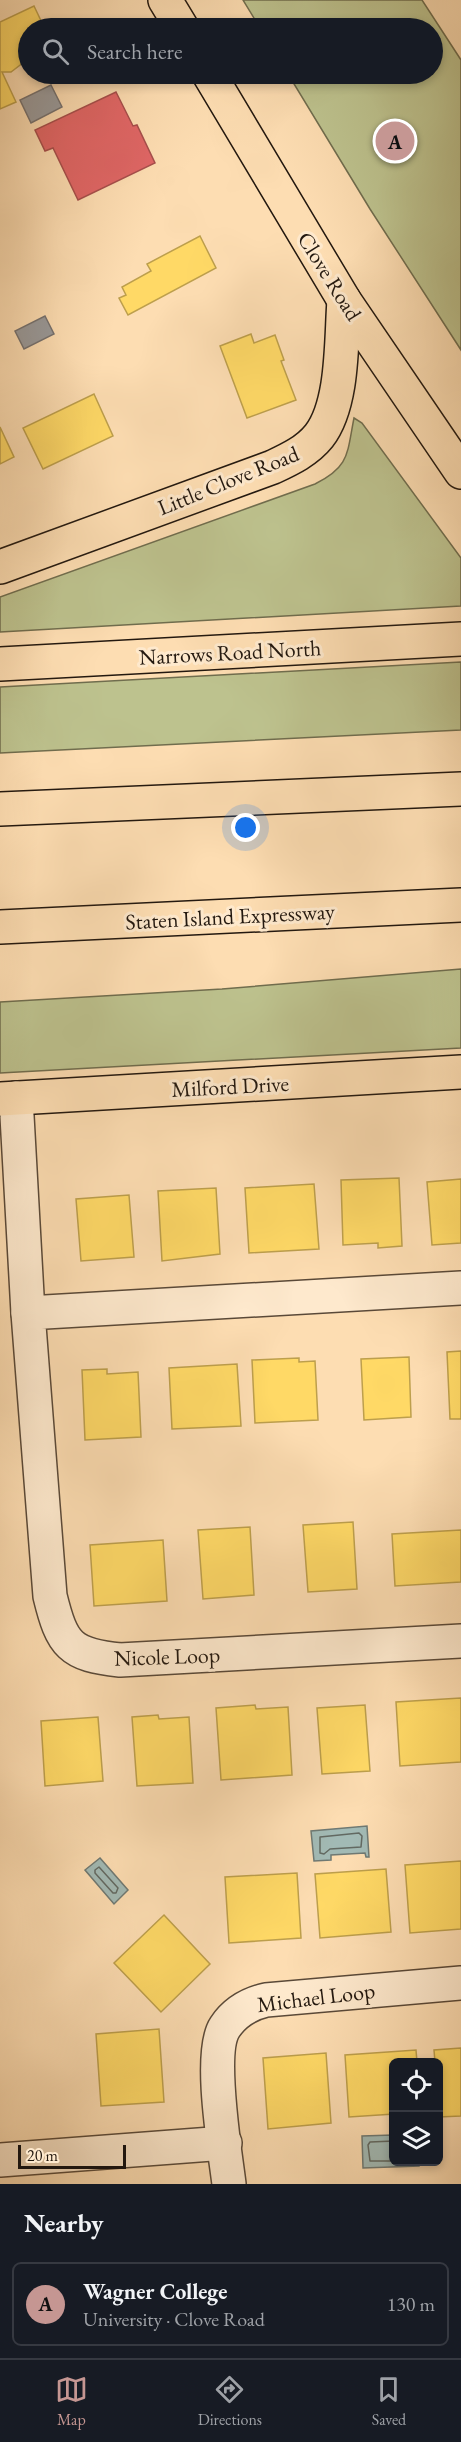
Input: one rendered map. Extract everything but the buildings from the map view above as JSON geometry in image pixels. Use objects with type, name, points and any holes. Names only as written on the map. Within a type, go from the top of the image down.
[{"type":"main road","points":[[165,0],[176,18]]},
{"type":"main road","name":"Clove Road","points":[[215,84],[344,300],[456,460]]},
{"type":"main road","name":"Little Clove Road","points":[[0,567],[273,467],[301,453],[311,445],[326,426],[334,402],[344,300]]},
{"type":"main road","name":"Narrows Road North","points":[[0,664],[461,639]]},
{"type":"main road","points":[[0,809],[461,789]]},
{"type":"main road","name":"Staten Island Expressway","points":[[0,927],[461,905]]},
{"type":"main road","name":"Milford Drive","points":[[8,1099],[461,1072]]},
{"type":"street","name":"Nicole Loop","points":[[8,1099],[28,1313],[50,1596],[57,1626],[69,1645],[94,1657],[120,1660],[461,1641]]},
{"type":"street","points":[[28,1313],[461,1288]]},
{"type":"street","name":"Michael Loop","points":[[229,2184],[216,2057],[224,2028],[248,2004],[266,2000],[461,1983]]},
{"type":"street","points":[[0,2160],[225,2143]]},
{"type":"green space","points":[[243,0],[422,0],[434,18],[254,18]]},
{"type":"green space","points":[[443,32],[461,60],[461,350],[370,209],[294,84],[443,84]]},
{"type":"green space","points":[[354,418],[362,423],[461,558],[461,606],[0,632],[0,597],[315,484],[326,478],[341,465],[345,458]]},
{"type":"green space","points":[[461,662],[461,730],[0,753],[0,687]]},
{"type":"green space","points":[[461,969],[461,1048],[0,1073],[0,1002],[222,989]]},
{"type":"water","points":[[367,1826],[369,1857],[366,1857],[365,1853],[331,1855],[331,1860],[314,1861],[311,1831]]},
{"type":"water","points":[[100,1858],[128,1890],[114,1904],[85,1870]]},
{"type":"water","points":[[389,2135],[389,2166],[419,2166],[363,2168],[362,2136]]},
{"type":"place","name":"Wagner College","points":[[395,141]]}]
